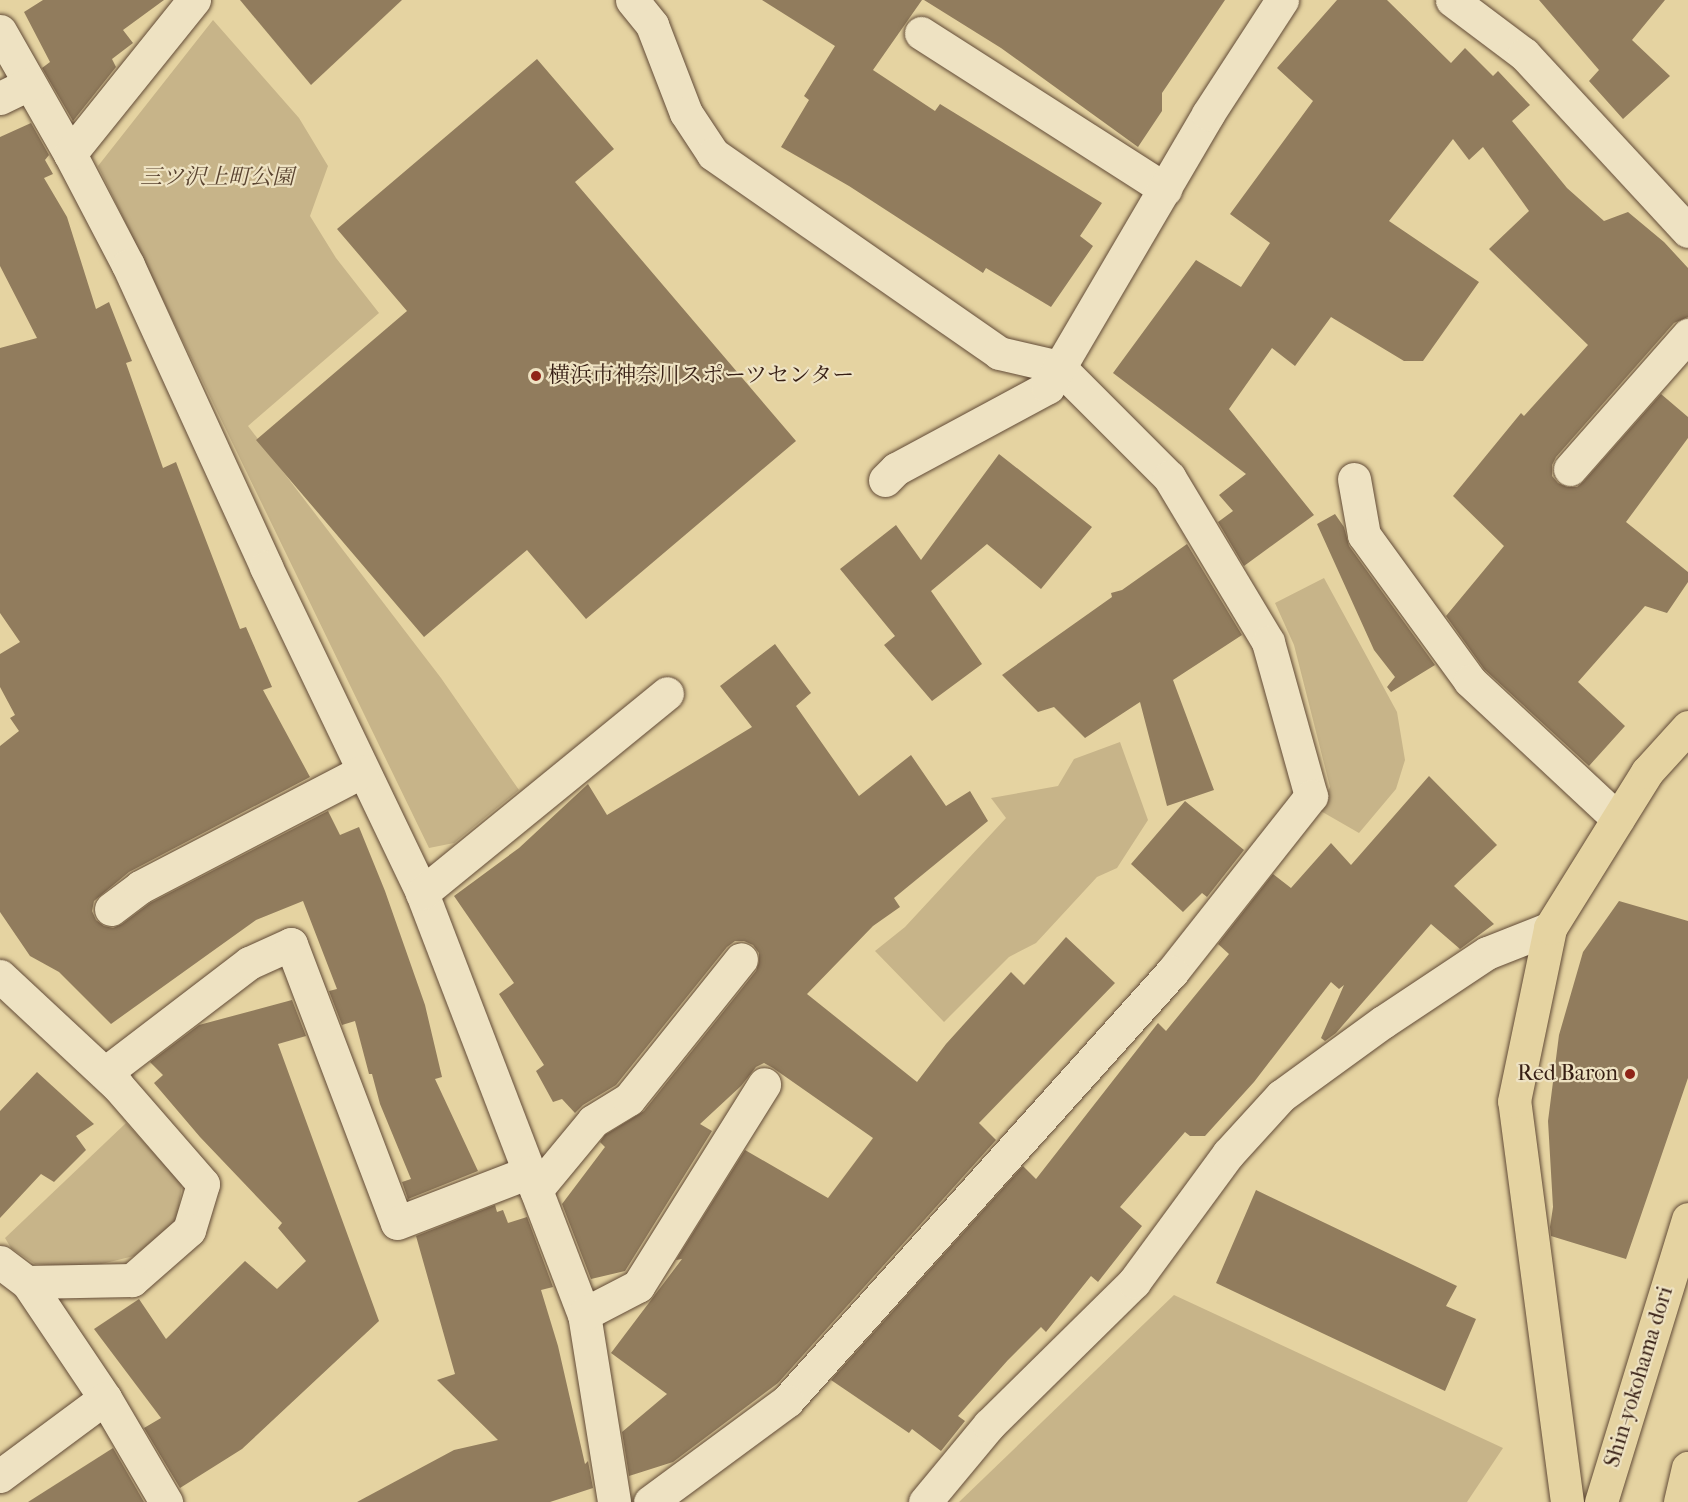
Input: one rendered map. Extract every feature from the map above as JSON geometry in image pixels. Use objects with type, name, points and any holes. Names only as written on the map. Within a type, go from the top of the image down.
[{"type":"main road","points":[[1568,1502],[1514,1101],[1550,928],[1647,772],[1688,727]]},
{"type":"main road","name":"Shin-yokohama dori","points":[[1601,1502],[1688,1219]]},
{"type":"main road","points":[[1680,1502],[1688,1468]]},
{"type":"street","points":[[70,154],[194,0]]},
{"type":"street","points":[[632,0],[652,25],[686,113],[712,154],[999,353],[1059,367],[1169,477],[1268,642],[1311,796],[1173,972],[787,1401],[650,1502]]},
{"type":"street","points":[[885,480],[896,468],[1047,387],[1208,114],[1282,0]]},
{"type":"street","points":[[1452,0],[1524,54],[1688,231]]},
{"type":"street","points":[[0,31],[70,154],[128,265],[422,893],[584,1314],[614,1502]]},
{"type":"street","points":[[921,33],[1165,189]]},
{"type":"street","points":[[0,98],[29,84]]},
{"type":"street","points":[[1570,469],[1688,335]]},
{"type":"street","points":[[1354,479],[1364,535],[1470,681],[1618,819]]},
{"type":"street","points":[[422,893],[667,693]]},
{"type":"street","points":[[111,909],[140,887],[363,771]]},
{"type":"street","points":[[925,1502],[989,1425],[1134,1282],[1228,1154],[1281,1096],[1383,1022],[1487,953],[1550,928]]},
{"type":"street","points":[[105,1073],[249,963],[291,944],[397,1223],[532,1181],[593,1121],[629,1100],[741,959]]},
{"type":"street","points":[[0,976],[105,1073],[203,1184],[189,1230],[132,1280],[27,1282]]},
{"type":"street","points":[[584,1314],[638,1286],[764,1083]]},
{"type":"street","points":[[0,1262],[27,1282],[105,1398],[166,1502]]},
{"type":"street","points":[[0,1476],[105,1398]]},
{"type":"green space","name":"三ツ沢上町公園","points":[[213,20],[299,118],[328,166],[310,216],[336,258],[379,313],[248,426],[441,678],[519,790],[454,843],[429,848],[98,166]]},
{"type":"green space","points":[[1324,578],[1397,712],[1405,760],[1396,789],[1359,833],[1319,810],[1330,787],[1294,645],[1275,603]]},
{"type":"green space","points":[[1120,742],[1148,820],[1117,868],[1097,877],[1036,943],[1009,957],[944,1022],[875,951],[905,927],[1006,818],[991,798],[1058,786],[1074,759]]},
{"type":"green space","points":[[126,1123],[182,1184],[177,1220],[134,1256],[85,1268],[35,1264],[11,1248],[5,1238]]},
{"type":"green space","points":[[1174,1295],[1503,1448],[1467,1502],[959,1502]]},
{"type":"building","points":[[43,0],[164,0],[123,30],[133,43],[112,59],[116,67],[73,121],[42,68],[50,62],[24,12]]},
{"type":"building","points":[[240,0],[402,0],[311,85]]},
{"type":"building","points":[[762,0],[922,0],[873,70],[935,111],[940,104],[1102,203],[1080,236],[1093,246],[1051,307],[986,268],[983,273],[849,186],[781,147],[809,100],[804,96],[835,46]]},
{"type":"building","points":[[924,0],[1225,0],[1162,93],[1162,111],[1138,147],[1001,48]]},
{"type":"building","points":[[1337,0],[1387,0],[1451,63],[1465,48],[1493,76],[1498,71],[1530,105],[1512,121],[1567,188],[1604,221],[1628,212],[1664,242],[1688,268],[1688,317],[1674,323],[1556,457],[1552,465],[1552,476],[1558,483],[1567,487],[1577,487],[1661,394],[1688,417],[1688,438],[1626,522],[1688,572],[1688,582],[1667,613],[1645,606],[1578,682],[1625,726],[1589,766],[1484,669],[1446,616],[1504,546],[1453,496],[1521,413],[1524,416],[1588,345],[1489,249],[1529,211],[1483,147],[1469,160],[1453,139],[1389,221],[1479,282],[1423,361],[1404,361],[1331,317],[1295,366],[1272,348],[1229,409],[1314,515],[1244,566],[1218,522],[1233,511],[1219,495],[1246,474],[1113,373],[1196,260],[1241,287],[1270,243],[1230,214],[1313,101],[1277,68]]},
{"type":"building","points":[[1539,0],[1665,0],[1632,40],[1670,76],[1623,119],[1589,81],[1599,70]]},
{"type":"building","name":"横浜市神奈川スポーツセンター","points":[[537,59],[614,149],[575,182],[796,441],[586,619],[527,550],[424,637],[256,440],[407,311],[337,229]]},
{"type":"building","points":[[31,123],[49,155],[45,160],[53,174],[44,178],[67,217],[96,309],[109,302],[132,361],[126,363],[163,468],[176,462],[240,629],[246,627],[272,687],[263,690],[310,777],[129,872],[94,901],[92,911],[96,920],[104,926],[113,928],[150,903],[328,811],[340,835],[359,827],[385,891],[425,1005],[442,1077],[435,1079],[478,1171],[408,1199],[402,1182],[411,1179],[380,1104],[372,1074],[369,1074],[355,1021],[342,1025],[329,991],[337,989],[303,901],[256,920],[111,1024],[59,972],[30,956],[0,912],[0,746],[19,731],[10,718],[15,715],[0,687],[0,654],[20,642],[0,613],[0,348],[37,338],[0,266],[0,137]]},
{"type":"building","points":[[999,454],[1092,527],[1041,589],[987,544],[931,591],[982,664],[932,701],[884,645],[895,636],[840,569],[896,525],[921,560]]},
{"type":"building","points":[[1335,514],[1344,527],[1349,546],[1435,665],[1391,692],[1387,687],[1395,677],[1374,650],[1317,524]]},
{"type":"building","points":[[1187,544],[1242,635],[1173,680],[1214,790],[1167,806],[1140,702],[1085,738],[1054,707],[1038,712],[1002,675],[1112,597],[1111,593],[1122,590]]},
{"type":"building","points":[[775,644],[811,693],[796,706],[859,796],[911,755],[946,806],[970,791],[988,821],[894,898],[900,907],[873,926],[807,994],[917,1082],[946,1044],[1011,972],[1024,985],[1066,937],[1115,983],[979,1123],[996,1140],[778,1383],[673,1462],[629,1476],[622,1432],[667,1394],[611,1353],[682,1259],[676,1260],[745,1150],[828,1198],[873,1138],[773,1068],[764,1063],[756,1067],[741,1086],[700,1124],[712,1131],[625,1271],[591,1279],[562,1204],[605,1147],[600,1142],[605,1135],[644,1111],[756,971],[759,953],[753,945],[744,941],[735,941],[727,947],[616,1085],[583,1105],[575,1113],[562,1099],[553,1102],[536,1071],[544,1065],[499,994],[514,983],[454,896],[519,848],[588,784],[607,815],[752,727],[720,686]]},
{"type":"building","points":[[1429,776],[1497,845],[1454,886],[1494,924],[1460,949],[1431,924],[1336,1033],[1325,1041],[1321,1038],[1344,985],[1339,989],[1331,982],[1254,1082],[1205,1136],[1190,1136],[1185,1132],[1120,1207],[1142,1226],[1098,1282],[1091,1276],[1046,1332],[1041,1327],[1008,1360],[958,1416],[965,1421],[941,1451],[912,1429],[909,1433],[831,1380],[1023,1166],[1036,1179],[1158,1023],[1166,1031],[1229,954],[1218,944],[1273,874],[1291,888],[1331,843],[1351,865]]},
{"type":"building","points":[[1185,801],[1244,850],[1207,897],[1202,893],[1183,912],[1131,864]]},
{"type":"building","points":[[1619,901],[1688,921],[1688,1078],[1626,1259],[1551,1236],[1550,1227],[1553,1207],[1548,1121],[1559,1035],[1583,952]]},
{"type":"building","points":[[292,1000],[306,1036],[278,1044],[379,1321],[242,1449],[180,1488],[144,1428],[161,1418],[94,1329],[139,1299],[166,1339],[245,1261],[277,1289],[306,1261],[278,1228],[282,1223],[200,1137],[154,1083],[163,1075],[150,1062],[199,1025]]},
{"type":"building","points":[[37,1072],[94,1124],[76,1136],[86,1150],[54,1182],[41,1174],[0,1218],[0,1111]]},
{"type":"building","points":[[1256,1190],[1457,1286],[1446,1306],[1476,1319],[1445,1391],[1216,1283]]},
{"type":"building","points":[[495,1205],[497,1212],[503,1210],[508,1223],[527,1217],[553,1287],[541,1290],[558,1346],[585,1464],[588,1461],[593,1488],[550,1502],[357,1502],[454,1450],[498,1440],[437,1380],[455,1374],[416,1236]]},
{"type":"building","points":[[113,1448],[144,1502],[28,1502]]},
{"type":"place","name":"横浜市神奈川スポーツセンター","points":[[536,376]]},
{"type":"place","name":"Red Baron","points":[[1630,1074]]}]
